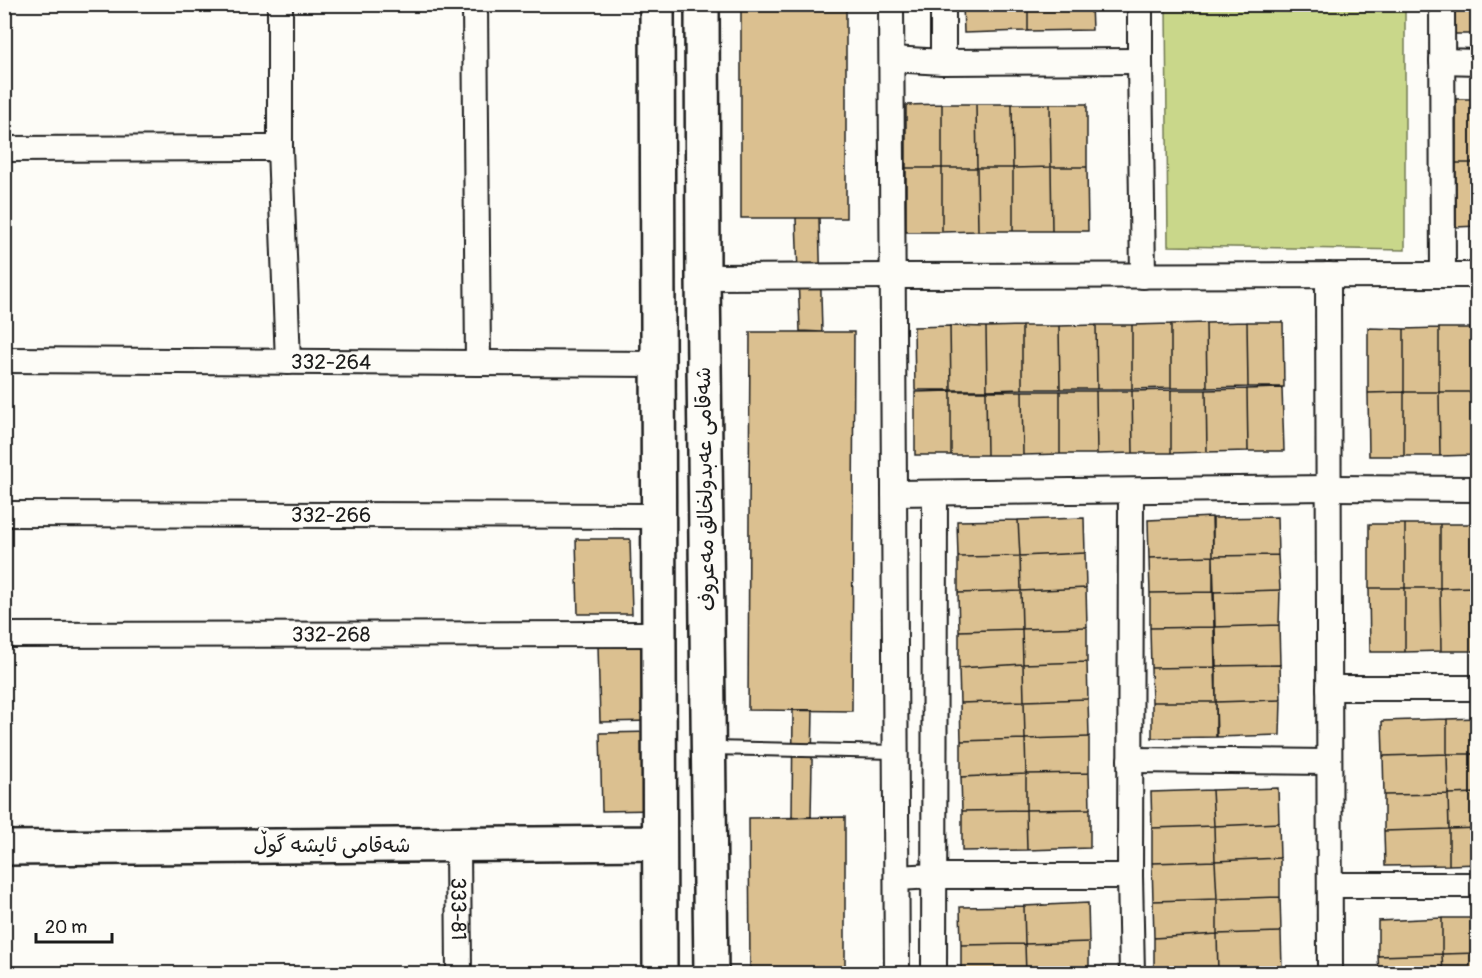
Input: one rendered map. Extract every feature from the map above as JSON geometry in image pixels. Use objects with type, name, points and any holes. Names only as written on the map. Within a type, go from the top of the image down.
[{"type":"main road","points":[[657,4],[660,974]]},
{"type":"main road","name":"شەقامی عەبدولخالق مەعروف","points":[[702,4],[711,974]]},
{"type":"main road","name":"شەقامی ئایشە گوڵ","points":[[4,848],[659,843]]},
{"type":"street","points":[[280,4],[280,148],[288,362]]},
{"type":"street","points":[[475,4],[478,363]]},
{"type":"street","points":[[891,4],[897,974]]},
{"type":"street","points":[[943,4],[943,62]]},
{"type":"street","points":[[1140,4],[1143,276]]},
{"type":"street","points":[[1442,4],[1443,275]]},
{"type":"street","points":[[892,59],[943,62],[1140,61]]},
{"type":"street","points":[[1442,61],[1478,62]]},
{"type":"street","points":[[4,149],[280,148]]},
{"type":"street","points":[[1328,275],[1330,974]]},
{"type":"street","points":[[703,278],[1478,275]]},
{"type":"street","name":"332-264","points":[[4,360],[658,364]]},
{"type":"street","points":[[894,493],[1329,488],[1478,489]]},
{"type":"street","points":[[1131,491],[1132,974]]},
{"type":"street","points":[[934,974],[935,493]]},
{"type":"street","name":"332-266","points":[[4,514],[658,516]]},
{"type":"street","name":"332-268","points":[[4,634],[659,634]]},
{"type":"street","points":[[1329,688],[1478,688]]},
{"type":"street","points":[[1130,760],[1329,762]]},
{"type":"street","name":"333-81","points":[[459,845],[459,974]]},
{"type":"street","points":[[897,878],[1130,876]]},
{"type":"street","points":[[1330,885],[1478,885]]},
{"type":"lane","points":[[709,748],[896,752]]},
{"type":"green space","points":[[1166,5],[1405,5],[1405,250],[1168,246]]},
{"type":"building","points":[[741,4],[846,4],[846,218],[741,218]]},
{"type":"building","points":[[963,4],[1028,4],[1028,31],[964,33]]},
{"type":"building","points":[[1028,4],[1091,4],[1092,30],[1028,31]]},
{"type":"building","points":[[1454,4],[1478,4],[1478,34],[1455,34]]},
{"type":"building","points":[[1456,99],[1478,99],[1478,163],[1456,163]]},
{"type":"building","points":[[942,104],[942,168],[906,168],[906,105]]},
{"type":"building","points":[[942,104],[976,104],[977,168],[942,168]]},
{"type":"building","points":[[976,104],[1012,104],[1013,168],[977,168]]},
{"type":"building","points":[[1012,104],[1050,104],[1051,167],[1013,168]]},
{"type":"building","points":[[1050,104],[1087,104],[1087,167],[1051,167]]},
{"type":"building","points":[[1456,163],[1478,163],[1478,226],[1456,227]]},
{"type":"building","points":[[1051,167],[1052,231],[1013,231],[1013,168]]},
{"type":"building","points":[[1051,167],[1087,167],[1088,231],[1052,231]]},
{"type":"building","points":[[906,168],[942,168],[942,232],[906,232]]},
{"type":"building","points":[[942,168],[977,168],[978,231],[942,232]]},
{"type":"building","points":[[977,168],[1013,168],[1013,231],[978,231]]},
{"type":"building","points":[[796,218],[819,218],[822,332],[800,331]]},
{"type":"building","points":[[1247,322],[1283,322],[1284,387],[1248,387]]},
{"type":"building","points":[[1247,322],[1248,387],[1207,388],[1206,323]]},
{"type":"building","points":[[1206,323],[1207,388],[1171,388],[1171,324]]},
{"type":"building","points":[[1171,324],[1171,388],[1132,389],[1132,325]]},
{"type":"building","points":[[1096,325],[1097,389],[1060,389],[1059,326]]},
{"type":"building","points":[[1096,325],[1132,325],[1132,389],[1097,389]]},
{"type":"building","points":[[950,326],[951,390],[915,390],[914,327]]},
{"type":"building","points":[[950,326],[986,327],[987,390],[951,390]]},
{"type":"building","points":[[1022,326],[1022,389],[987,390],[986,327]]},
{"type":"building","points":[[1022,326],[1059,326],[1060,389],[1022,389]]},
{"type":"building","points":[[1368,328],[1404,329],[1404,392],[1368,393]]},
{"type":"building","points":[[1439,328],[1439,392],[1404,392],[1404,329]]},
{"type":"building","points":[[1439,328],[1475,328],[1475,392],[1439,392]]},
{"type":"building","points":[[1475,328],[1478,328],[1478,392],[1475,392]]},
{"type":"building","points":[[750,332],[854,332],[852,711],[748,710]]},
{"type":"building","points":[[1282,388],[1284,451],[1248,451],[1247,389]]},
{"type":"building","points":[[1247,389],[1248,451],[1207,452],[1206,390]]},
{"type":"building","points":[[1171,390],[1171,453],[1133,453],[1132,391]]},
{"type":"building","points":[[1171,390],[1206,390],[1207,452],[1171,453]]},
{"type":"building","points":[[951,391],[951,455],[915,455],[915,392]]},
{"type":"building","points":[[951,391],[986,391],[987,455],[951,455]]},
{"type":"building","points":[[986,391],[1022,391],[1023,455],[987,455]]},
{"type":"building","points":[[1022,391],[1060,391],[1060,454],[1023,455]]},
{"type":"building","points":[[1060,391],[1096,391],[1097,454],[1060,454]]},
{"type":"building","points":[[1096,391],[1132,391],[1133,453],[1097,454]]},
{"type":"building","points":[[1404,392],[1404,456],[1369,456],[1368,393]]},
{"type":"building","points":[[1404,392],[1439,392],[1440,456],[1404,456]]},
{"type":"building","points":[[1439,392],[1475,392],[1475,455],[1440,456]]},
{"type":"building","points":[[1475,392],[1478,392],[1478,455],[1475,455]]},
{"type":"building","points":[[1212,517],[1213,556],[1149,558],[1148,520]]},
{"type":"building","points":[[1277,517],[1278,555],[1213,556],[1213,518]]},
{"type":"building","points":[[1084,518],[1085,553],[1020,556],[1018,520]]},
{"type":"building","points":[[1018,520],[1020,556],[958,557],[957,521]]},
{"type":"building","points":[[1369,524],[1405,524],[1405,588],[1369,588]]},
{"type":"building","points":[[1405,524],[1440,524],[1440,588],[1405,588]]},
{"type":"building","points":[[1440,524],[1476,524],[1476,587],[1440,588]]},
{"type":"building","points":[[1476,524],[1478,524],[1478,587],[1476,587]]},
{"type":"building","points":[[576,539],[630,539],[632,614],[578,614]]},
{"type":"building","points":[[1085,553],[1086,588],[1021,591],[1020,556]]},
{"type":"building","points":[[1278,555],[1280,590],[1214,592],[1213,556]]},
{"type":"building","points":[[1020,556],[1021,591],[958,593],[958,557]]},
{"type":"building","points":[[1213,556],[1213,592],[1150,593],[1149,558]]},
{"type":"building","points":[[1476,587],[1476,651],[1441,651],[1440,588]]},
{"type":"building","points":[[1476,587],[1478,587],[1478,651],[1476,651]]},
{"type":"building","points":[[1086,588],[1087,627],[1022,629],[1021,591]]},
{"type":"building","points":[[1369,588],[1405,588],[1405,652],[1370,652]]},
{"type":"building","points":[[1405,588],[1440,588],[1441,651],[1405,652]]},
{"type":"building","points":[[1280,590],[1279,625],[1215,627],[1214,592]]},
{"type":"building","points":[[1021,591],[1022,629],[959,631],[958,593]]},
{"type":"building","points":[[1213,592],[1214,627],[1150,628],[1150,593]]},
{"type":"building","points":[[1279,625],[1280,665],[1216,666],[1215,627]]},
{"type":"building","points":[[1087,627],[1087,662],[1023,664],[1022,629]]},
{"type":"building","points":[[1214,627],[1215,667],[1151,668],[1150,628]]},
{"type":"building","points":[[1022,629],[1023,664],[959,668],[959,631]]},
{"type":"building","points":[[651,643],[653,721],[600,722],[598,645]]},
{"type":"building","points":[[1087,662],[1088,699],[1024,701],[1023,664]]},
{"type":"building","points":[[1023,664],[1024,701],[960,703],[959,668]]},
{"type":"building","points":[[1280,665],[1281,700],[1216,702],[1216,666]]},
{"type":"building","points":[[1215,667],[1216,702],[1152,702],[1151,668]]},
{"type":"building","points":[[1088,699],[1089,737],[1025,739],[1024,701]]},
{"type":"building","points":[[1281,700],[1280,735],[1217,737],[1216,702]]},
{"type":"building","points":[[1024,701],[1025,739],[961,741],[960,703]]},
{"type":"building","points":[[1152,702],[1216,702],[1216,737],[1152,738]]},
{"type":"building","points":[[793,710],[813,710],[811,817],[792,818]]},
{"type":"building","points":[[1478,718],[1478,754],[1447,754],[1447,719]]},
{"type":"building","points":[[1447,719],[1447,754],[1383,756],[1382,721]]},
{"type":"building","points":[[653,732],[655,810],[602,811],[600,733]]},
{"type":"building","points":[[1089,737],[1089,773],[1026,774],[1025,739]]},
{"type":"building","points":[[1025,739],[1026,774],[961,777],[961,741]]},
{"type":"building","points":[[1447,754],[1448,794],[1384,795],[1383,756]]},
{"type":"building","points":[[1447,754],[1478,754],[1478,793],[1448,794]]},
{"type":"building","points":[[1089,773],[1090,809],[1026,810],[1026,774]]},
{"type":"building","points":[[1026,774],[1026,810],[962,811],[961,777]]},
{"type":"building","points":[[1278,788],[1279,823],[1214,826],[1212,790]]},
{"type":"building","points":[[1212,790],[1214,826],[1152,828],[1151,792]]},
{"type":"building","points":[[1478,793],[1478,828],[1449,829],[1448,794]]},
{"type":"building","points":[[1448,794],[1449,829],[1384,831],[1384,795]]},
{"type":"building","points":[[1090,809],[1090,848],[1027,850],[1026,810]]},
{"type":"building","points":[[1026,810],[1027,850],[962,851],[962,811]]},
{"type":"building","points":[[845,817],[845,974],[750,974],[749,818]]},
{"type":"building","points":[[1279,823],[1280,858],[1215,861],[1214,826]]},
{"type":"building","points":[[1214,826],[1215,861],[1152,863],[1152,828]]},
{"type":"building","points":[[1478,828],[1478,864],[1449,865],[1449,829]]},
{"type":"building","points":[[1449,829],[1449,865],[1385,866],[1384,831]]},
{"type":"building","points":[[1280,858],[1280,897],[1217,899],[1215,861]]},
{"type":"building","points":[[1215,861],[1217,899],[1153,901],[1152,863]]},
{"type":"building","points":[[1280,897],[1281,932],[1217,934],[1217,899]]},
{"type":"building","points":[[1217,899],[1217,934],[1154,938],[1153,901]]},
{"type":"building","points":[[1088,903],[1089,942],[1025,944],[1024,906]]},
{"type":"building","points":[[1024,906],[1025,944],[961,945],[960,907]]},
{"type":"building","points":[[1442,918],[1478,918],[1478,953],[1442,954]]},
{"type":"building","points":[[1442,918],[1442,954],[1378,956],[1378,921]]},
{"type":"building","points":[[1281,932],[1282,969],[1218,972],[1217,934]]},
{"type":"building","points":[[1217,934],[1218,972],[1154,973],[1154,938]]},
{"type":"building","points":[[1089,942],[1089,974],[1026,974],[1025,944]]},
{"type":"building","points":[[1025,944],[1026,974],[961,974],[961,945]]},
{"type":"building","points":[[1478,953],[1478,974],[1443,974],[1442,954]]},
{"type":"building","points":[[1442,954],[1443,974],[1379,974],[1378,956]]},
{"type":"building","points":[[1282,969],[1282,974],[1218,974],[1218,972]]},
{"type":"building","points":[[1218,972],[1218,974],[1154,974],[1154,973]]}]
